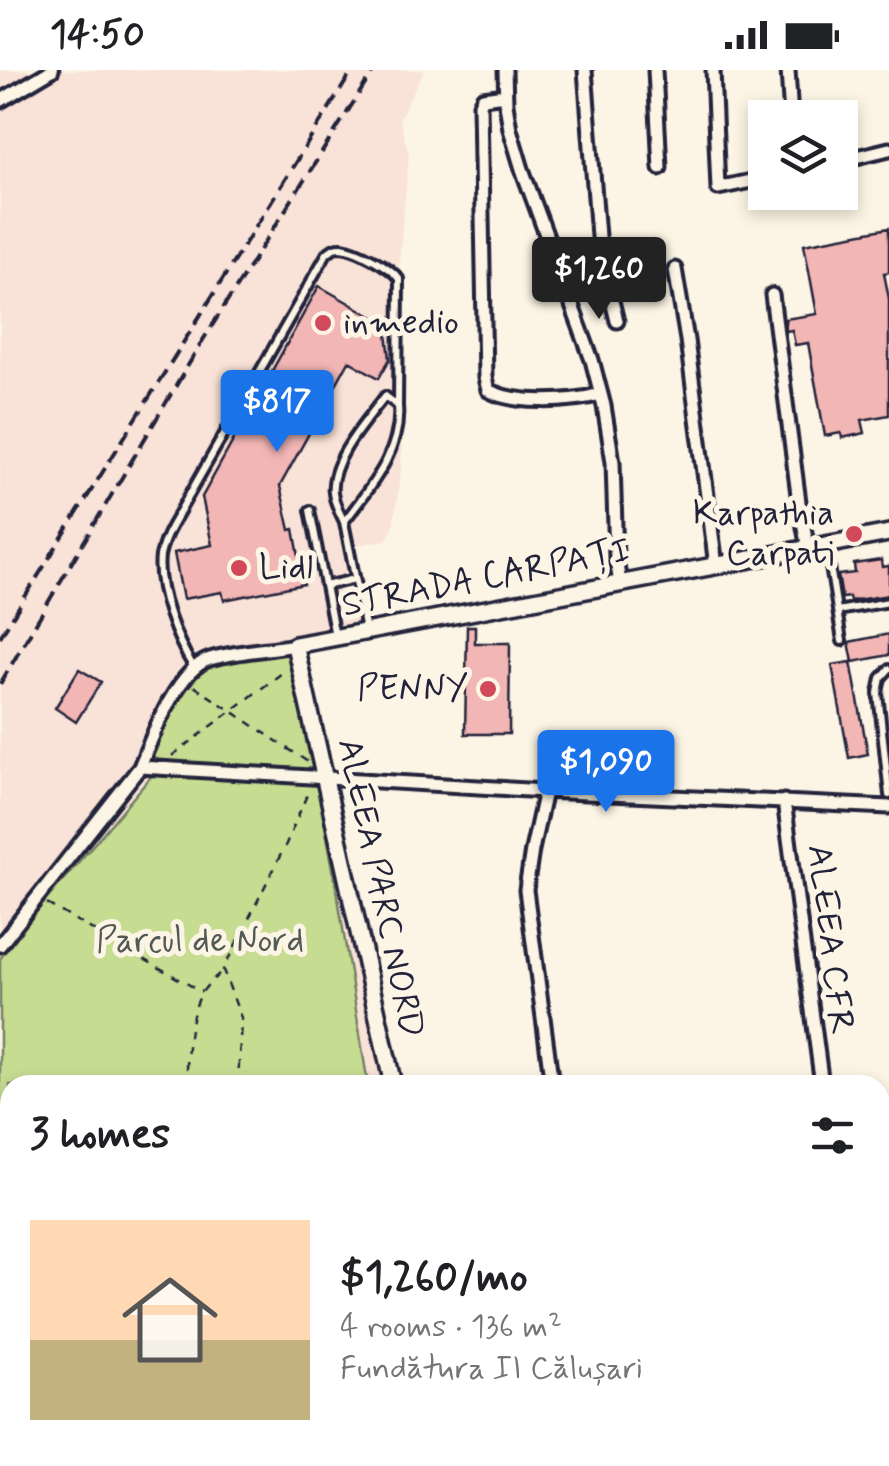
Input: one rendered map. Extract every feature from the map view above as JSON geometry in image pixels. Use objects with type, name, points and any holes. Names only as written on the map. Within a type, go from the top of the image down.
[{"type":"street","points":[[0,101],[52,70]]},
{"type":"street","points":[[505,70],[510,129],[522,170],[592,360],[600,394],[612,462],[620,584]]},
{"type":"street","points":[[585,70],[599,249],[617,321]]},
{"type":"street","points":[[656,70],[660,168]]},
{"type":"street","points":[[713,70],[718,188],[748,182]]},
{"type":"street","points":[[788,70],[790,100]]},
{"type":"street","points":[[505,95],[483,98],[480,104],[488,390],[496,395],[554,402],[600,394]]},
{"type":"street","points":[[858,156],[889,149]]},
{"type":"street","points":[[675,269],[716,566]]},
{"type":"street","points":[[772,294],[808,548]]},
{"type":"street","name":"STRADA CARPAȚI","points":[[194,668],[210,659],[297,653],[335,637],[889,533]]},
{"type":"street","name":"ALEEA PARC NORD","points":[[297,653],[320,778],[391,1075]]},
{"type":"street","points":[[0,946],[140,768],[153,735],[194,668]]},
{"type":"street","points":[[140,768],[889,807]]},
{"type":"street","points":[[546,792],[526,890],[551,1075]]},
{"type":"street","name":"ALEEA CFR","points":[[784,801],[821,1075]]},
{"type":"lane","points":[[194,668],[170,616],[160,576],[162,545],[327,252],[336,247],[346,247],[390,269],[398,279],[396,441],[344,522]]},
{"type":"lane","points":[[366,631],[344,522],[332,489],[352,438],[385,396],[398,406]]},
{"type":"lane","points":[[310,510],[335,637]]},
{"type":"lane","points":[[826,545],[842,641]]},
{"type":"lane","points":[[325,586],[356,578]]},
{"type":"lane","points":[[837,611],[889,602]]},
{"type":"lane","points":[[889,668],[878,685],[889,795]]},
{"type":"path","points":[[155,769],[297,653]]},
{"type":"path","points":[[184,679],[304,758],[320,778],[222,970],[202,992],[194,1012],[187,1075]]},
{"type":"path","points":[[38,898],[202,992]]},
{"type":"path","points":[[222,970],[241,1018],[238,1075]]},
{"type":"shaded area","points":[[0,70],[424,70],[399,119],[409,154],[393,324],[402,403],[401,468],[393,528],[386,540],[352,546],[361,621],[302,634],[398,1075],[0,1075]]},
{"type":"green space","points":[[287,651],[314,770],[161,764],[151,755],[156,737],[189,682],[202,669],[215,663]]},
{"type":"green space","name":"Parcul de Nord","points":[[154,773],[317,782],[366,1075],[0,1075],[0,959]]},
{"type":"building","points":[[889,228],[889,272],[884,273],[889,299],[889,415],[862,420],[865,433],[842,438],[841,433],[825,436],[808,343],[795,345],[792,330],[786,331],[785,319],[817,314],[804,244]]},
{"type":"building","points":[[319,286],[386,324],[390,359],[379,378],[349,361],[280,486],[290,530],[294,529],[304,584],[224,600],[222,592],[183,599],[174,553],[212,545],[202,497]]},
{"type":"building","points":[[881,560],[882,567],[889,566],[889,595],[850,601],[849,597],[842,598],[838,575],[855,573],[854,564]]},
{"type":"building","name":"PENNY","points":[[467,626],[475,626],[475,643],[510,643],[509,734],[465,734]]},
{"type":"building","points":[[889,634],[889,655],[853,662],[849,642]]},
{"type":"building","points":[[851,662],[868,754],[849,758],[832,665]]},
{"type":"building","points":[[79,669],[101,682],[76,722],[55,708]]},
{"type":"railway","points":[[0,637],[353,70]]},
{"type":"railway","points":[[0,684],[203,340],[374,70]]},
{"type":"place","name":"inmedio","points":[[323,323]]},
{"type":"place","name":"Karpathia Carpati","points":[[854,534]]},
{"type":"place","name":"Lidl","points":[[239,568]]},
{"type":"place","name":"PENNY","points":[[488,689]]}]
